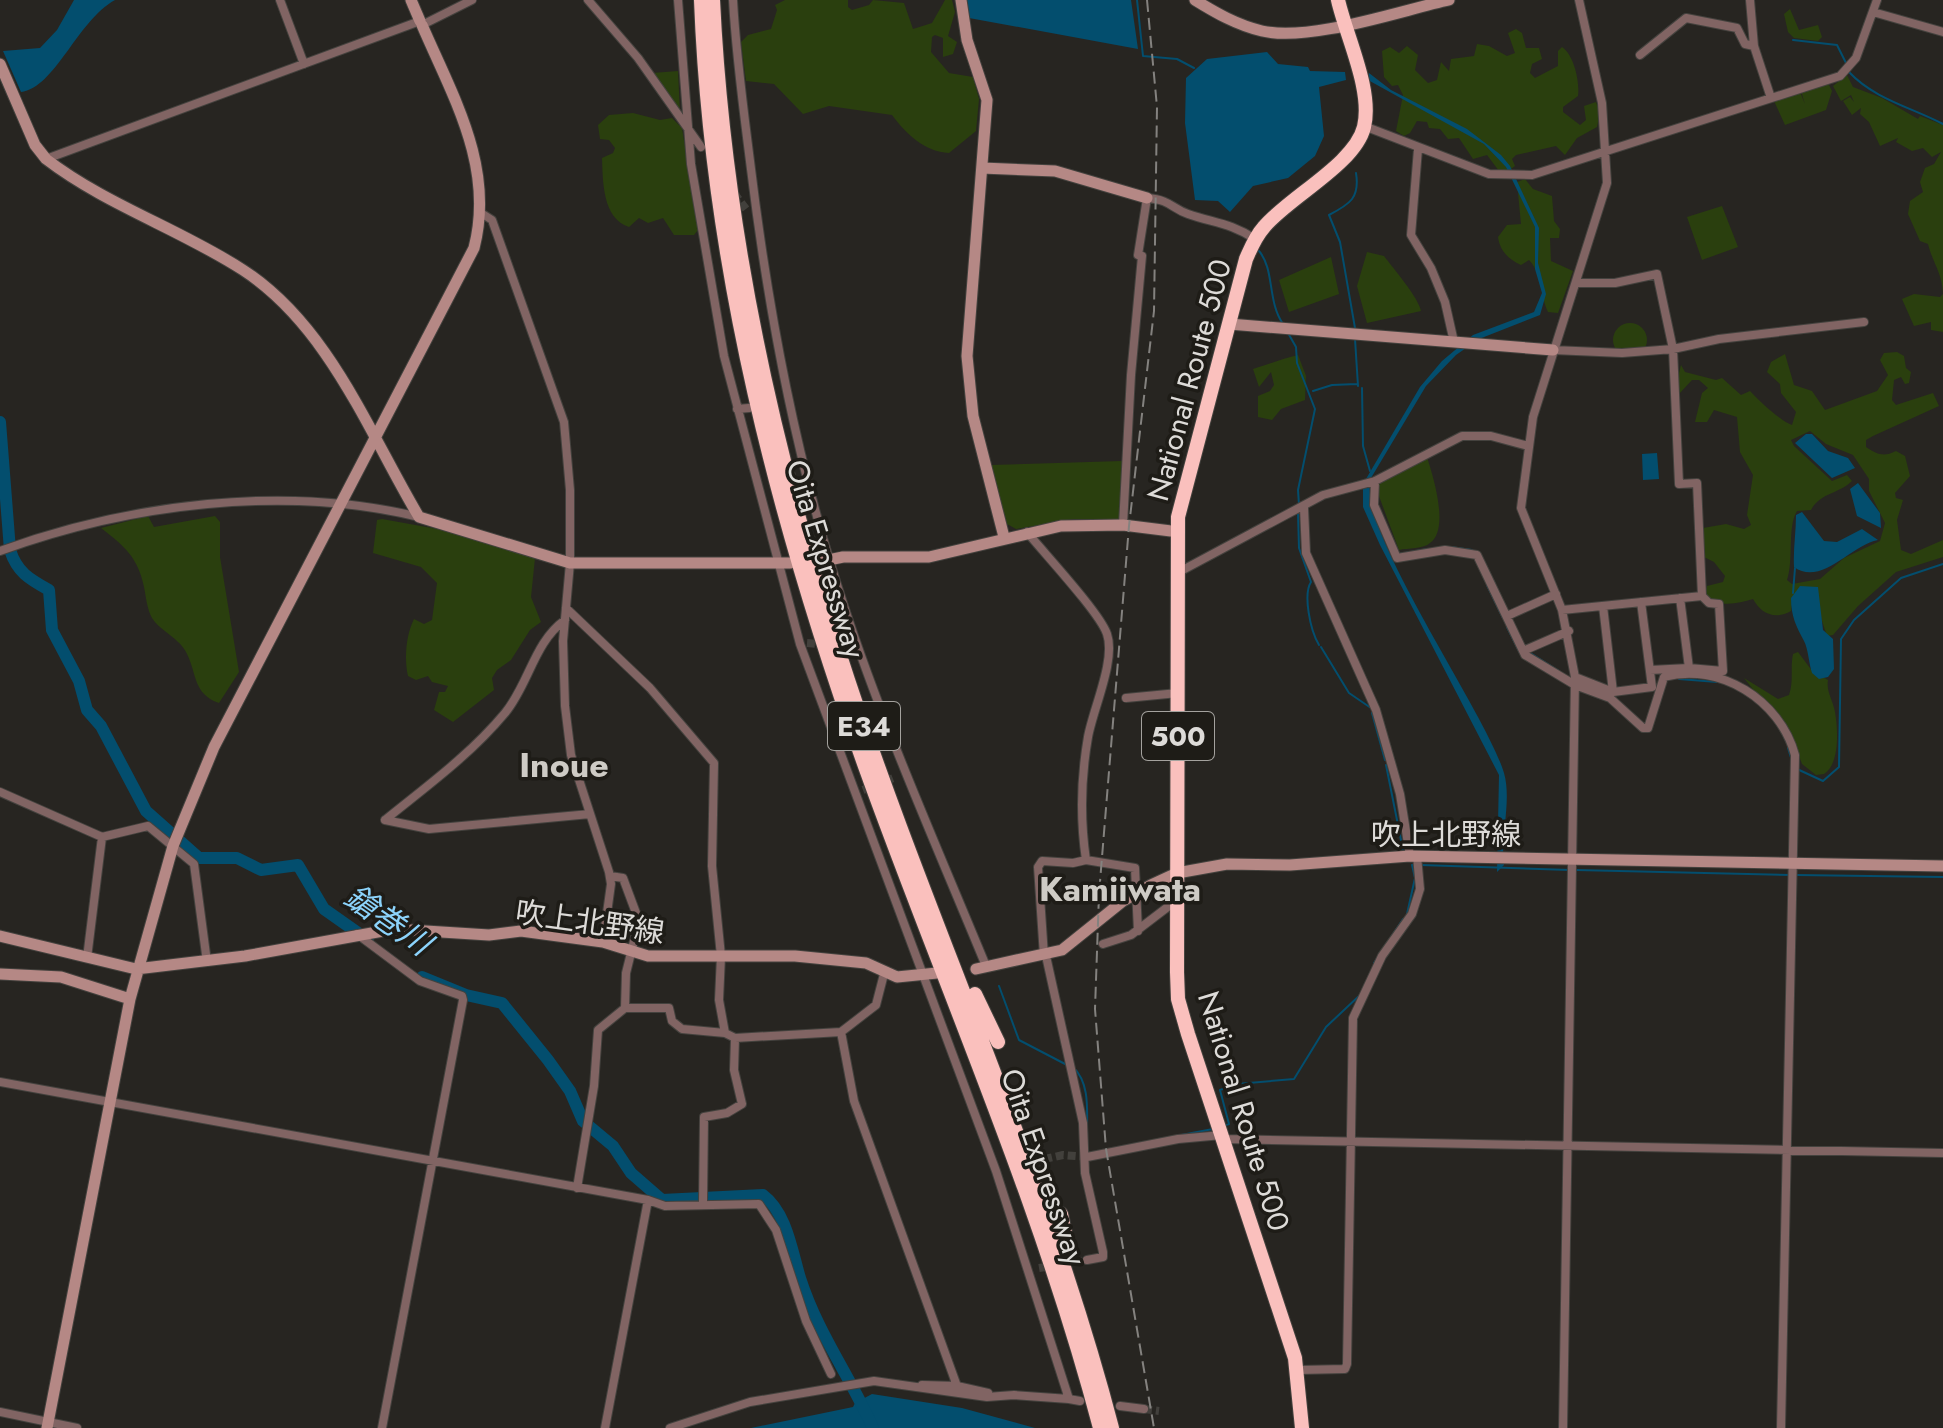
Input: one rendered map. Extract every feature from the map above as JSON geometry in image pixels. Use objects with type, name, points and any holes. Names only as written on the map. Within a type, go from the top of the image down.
[{"type":"highway","name":"Oita Expressway","points":[[701,0],[709,116],[725,235],[746,358],[775,482],[843,702],[1022,1179],[1106,1427]]},
{"type":"highway","name":"Oita Expressway","points":[[713,0],[732,204],[761,370],[813,573],[912,855],[1034,1174],[1098,1376],[1106,1427]]},
{"type":"highway","points":[[1338,0],[1360,75],[1364,126]]},
{"type":"highway","name":"National Route 500","points":[[1302,1428],[1298,1370],[1178,999],[1179,532],[1182,495],[1255,239],[1282,209],[1349,152],[1364,126]]},
{"type":"highway","points":[[912,855],[998,1042]]},
{"type":"highway","points":[[1061,1214],[1098,1376]]},
{"type":"street","points":[[280,0],[304,64]]},
{"type":"street","points":[[47,1425],[136,969],[174,844],[214,747],[463,275],[474,248],[481,213],[480,172],[475,150],[411,0]]},
{"type":"street","points":[[46,159],[421,23],[472,0]]},
{"type":"street","points":[[588,0],[638,58],[701,147]]},
{"type":"street","points":[[678,0],[689,131],[712,290],[737,409],[784,563],[828,728],[860,791],[929,998],[1034,1269],[1069,1399]]},
{"type":"street","points":[[733,0],[757,218],[790,405],[825,561],[855,647],[981,968]]},
{"type":"street","points":[[961,0],[967,40],[986,91],[967,356],[968,386],[1004,537]]},
{"type":"street","points":[[1195,0],[1231,20],[1265,32],[1296,32],[1343,25],[1410,4],[1449,0]]},
{"type":"street","points":[[1563,1428],[1575,681],[1569,631],[1522,516],[1528,446],[1553,350],[1607,183],[1600,91],[1579,0]]},
{"type":"street","points":[[1750,0],[1754,46],[1771,98]]},
{"type":"street","points":[[1364,126],[1489,174],[1522,176],[1828,81],[1846,71],[1856,58],[1877,0]]},
{"type":"street","points":[[1873,12],[1943,32]]},
{"type":"street","points":[[1640,55],[1686,18],[1737,28],[1745,44],[1754,46]]},
{"type":"street","points":[[0,64],[35,145],[46,159],[253,277],[325,353],[419,517]]},
{"type":"street","points":[[1418,149],[1411,235],[1431,268],[1445,302],[1454,342]]},
{"type":"street","points":[[982,168],[1055,171],[1147,198],[1165,200],[1189,215],[1233,225],[1255,239]]},
{"type":"street","points":[[1123,525],[1131,375],[1142,256],[1138,255],[1147,198]]},
{"type":"street","points":[[746,209],[757,218]]},
{"type":"street","points":[[481,213],[492,220],[564,422],[570,490],[570,563],[562,673],[569,740],[610,876],[603,942]]},
{"type":"street","points":[[1576,283],[1615,283],[1657,274],[1673,349],[1679,484],[1697,483],[1702,596],[1703,601],[1719,604],[1723,671],[1689,668],[1650,670]]},
{"type":"street","points":[[1229,324],[1622,353],[1673,349],[1719,339],[1864,322]]},
{"type":"street","points":[[777,406],[790,405]]},
{"type":"street","points":[[737,409],[749,408]]},
{"type":"street","points":[[1179,572],[1338,489],[1375,481],[1462,436],[1491,436],[1528,446]]},
{"type":"street","points":[[1375,481],[1374,505],[1397,558],[1445,550],[1477,555],[1523,651],[1610,698],[1643,728],[1648,728],[1654,690],[1641,602]]},
{"type":"street","points":[[7,549],[98,520],[148,510],[242,504],[342,504],[419,517],[570,563],[784,563]]},
{"type":"street","points":[[1298,1370],[1345,1369],[1347,1364],[1353,1018],[1382,956],[1412,914],[1420,889],[1400,794],[1376,710],[1306,553],[1304,508]]},
{"type":"street","points":[[825,561],[929,557],[1061,526],[1123,525],[1179,532]]},
{"type":"street","points":[[1027,532],[1103,625],[1108,639],[1101,694],[1086,752],[1081,819],[1086,860]]},
{"type":"street","points":[[1507,616],[1556,594]]},
{"type":"street","points":[[1562,610],[1702,596]]},
{"type":"street","points":[[1680,598],[1689,668]]},
{"type":"street","points":[[1603,606],[1613,692]]},
{"type":"street","points":[[566,608],[650,688],[714,763],[712,866],[721,956],[719,1000],[725,1033]]},
{"type":"street","points":[[565,620],[547,635],[508,710],[453,767],[385,820],[429,829],[590,814]]},
{"type":"street","points":[[1523,651],[1569,631]]},
{"type":"street","points":[[1654,690],[1668,676],[1696,675],[1727,680],[1751,693],[1784,729],[1795,755],[1790,864],[1781,1428]]},
{"type":"street","points":[[1575,681],[1613,692],[1654,690]]},
{"type":"street","points":[[1126,698],[1179,693]]},
{"type":"street","points":[[896,777],[907,773]]},
{"type":"street","points":[[0,792],[102,837],[148,826],[174,844],[194,864],[207,962]]},
{"type":"street","points":[[87,958],[102,837]]},
{"type":"street","name":"吹上北野線","points":[[981,968],[1062,950],[1136,894],[1177,873],[1227,864],[1290,865],[1363,857],[1414,856],[1943,866]]},
{"type":"street","points":[[1087,1260],[1103,1257],[1103,1252],[1085,1173],[1083,1123],[1045,956],[1038,900],[1040,862],[1073,863],[1086,860],[1135,868],[1138,931]]},
{"type":"street","points":[[610,876],[623,878],[638,912],[625,1008]]},
{"type":"street","points":[[1103,944],[1138,931],[1169,906]]},
{"type":"street","name":"吹上北野線","points":[[0,936],[136,969],[207,962],[394,929],[489,935],[521,931],[603,942],[630,954],[821,958],[866,963],[884,974],[907,978],[937,973]]},
{"type":"street","points":[[357,934],[420,981],[462,996],[463,1000],[430,1161],[382,1428]]},
{"type":"street","points":[[0,974],[61,977],[130,999]]},
{"type":"street","points":[[577,1188],[594,1086],[598,1030],[625,1008],[669,1008],[672,1021],[682,1029],[725,1033],[735,1038],[841,1032],[876,1005],[884,974]]},
{"type":"street","points":[[841,1032],[854,1101],[957,1386]]},
{"type":"street","points":[[703,1203],[704,1117],[727,1113],[742,1104],[734,1070],[735,1038]]},
{"type":"street","points":[[0,1082],[648,1200],[665,1206],[759,1204],[776,1230],[806,1321],[831,1374]]},
{"type":"street","points":[[1087,1157],[1178,1139],[1223,1137],[1943,1153]]},
{"type":"street","points":[[996,1171],[1009,1167]]},
{"type":"street","points":[[605,1428],[648,1200]]},
{"type":"street","points":[[670,1428],[784,1395],[874,1381],[1000,1396],[1080,1401]]},
{"type":"street","points":[[914,1387],[957,1386],[1000,1396]]},
{"type":"street","points":[[1120,1406],[1144,1409]]},
{"type":"street","points":[[0,1412],[47,1425],[77,1428]]},
{"type":"green space","points":[[785,0],[848,0],[848,7],[852,10],[869,5],[873,0],[904,3],[913,29],[932,23],[945,0],[952,0],[955,12],[948,36],[957,42],[953,54],[943,57],[943,38],[935,35],[932,37],[931,52],[949,73],[973,77],[979,99],[976,131],[949,153],[940,152],[917,141],[892,115],[829,106],[803,114],[774,84],[746,81],[741,42],[748,35],[771,29],[777,10],[775,5]]},
{"type":"green space","points":[[1790,9],[1799,30],[1818,25],[1822,37],[1818,41],[1794,38],[1788,32],[1784,14]]},
{"type":"green space","points":[[1516,29],[1522,33],[1526,48],[1539,48],[1542,59],[1532,64],[1530,73],[1535,78],[1558,66],[1558,51],[1562,47],[1570,56],[1577,76],[1578,96],[1563,107],[1563,112],[1580,125],[1586,120],[1584,106],[1596,102],[1600,112],[1597,127],[1577,138],[1565,155],[1556,146],[1516,155],[1512,159],[1515,166],[1507,172],[1499,171],[1487,155],[1473,159],[1459,138],[1448,139],[1440,129],[1429,128],[1427,122],[1417,121],[1410,133],[1404,136],[1396,131],[1403,95],[1398,85],[1392,86],[1384,77],[1382,51],[1390,47],[1399,53],[1407,46],[1418,55],[1415,70],[1428,83],[1437,80],[1441,62],[1449,71],[1451,59],[1474,56],[1477,44],[1489,46],[1507,56],[1515,53],[1508,33]]},
{"type":"green space","points":[[678,71],[680,113],[652,73]]},
{"type":"green space","points":[[1847,75],[1853,87],[1882,98],[1918,119],[1920,116],[1943,125],[1943,294],[1928,244],[1920,241],[1908,214],[1910,201],[1923,192],[1920,182],[1925,168],[1934,164],[1941,152],[1932,157],[1923,148],[1912,151],[1896,142],[1898,138],[1880,146],[1869,122],[1860,114],[1861,108],[1852,115],[1843,101],[1850,97],[1854,102],[1851,95],[1841,101],[1833,86]]},
{"type":"green space","points":[[1828,83],[1832,91],[1826,110],[1785,125],[1774,101],[1800,92],[1805,104],[1801,91]]},
{"type":"green space","points":[[633,113],[660,120],[672,118],[682,128],[698,230],[694,235],[674,235],[663,218],[648,223],[639,218],[629,227],[614,216],[609,207],[602,158],[613,153],[615,148],[609,140],[600,139],[598,125],[609,115]]},
{"type":"green space","points":[[1525,179],[1533,189],[1552,196],[1554,221],[1560,229],[1559,238],[1550,238],[1551,261],[1573,271],[1558,313],[1548,312],[1534,266],[1529,260],[1521,265],[1516,263],[1505,254],[1499,242],[1498,237],[1507,225],[1521,224],[1517,182]]},
{"type":"green space","points":[[1722,206],[1738,247],[1702,260],[1687,217]]},
{"type":"green space","points":[[1367,252],[1384,256],[1411,291],[1421,311],[1367,323],[1357,286]]},
{"type":"green space","points":[[1331,257],[1339,294],[1289,312],[1279,280]]},
{"type":"green space","points":[[1914,294],[1940,297],[1943,294],[1943,332],[1931,330],[1931,322],[1914,326],[1902,299]]},
{"type":"green space","points":[[1630,323],[1642,328],[1647,340],[1642,352],[1630,357],[1618,352],[1613,340],[1618,328]]},
{"type":"green space","points":[[1897,352],[1904,356],[1906,368],[1911,372],[1909,383],[1905,384],[1901,377],[1894,380],[1892,400],[1896,405],[1933,393],[1939,406],[1873,436],[1866,440],[1866,447],[1881,454],[1896,451],[1905,456],[1910,476],[1895,493],[1896,498],[1903,500],[1897,520],[1901,550],[1911,554],[1943,540],[1943,557],[1896,572],[1858,606],[1833,635],[1827,636],[1817,606],[1792,601],[1791,611],[1774,615],[1764,612],[1753,599],[1728,604],[1710,599],[1705,595],[1707,586],[1723,582],[1725,576],[1714,562],[1704,557],[1703,528],[1726,524],[1744,529],[1751,525],[1747,515],[1753,475],[1740,452],[1737,417],[1714,410],[1707,422],[1695,422],[1702,393],[1708,388],[1699,380],[1692,380],[1679,394],[1676,384],[1681,365],[1685,372],[1716,380],[1722,378],[1741,395],[1750,391],[1777,416],[1792,425],[1796,412],[1781,393],[1780,384],[1767,372],[1771,362],[1785,354],[1794,385],[1812,391],[1825,410],[1877,391],[1888,375],[1880,360],[1884,353]],"holes":[[[1810,431],[1826,444],[1853,455],[1869,479],[1869,491],[1885,523],[1880,541],[1844,558],[1820,579],[1792,584],[1787,580],[1792,526],[1797,511],[1811,510],[1825,496],[1852,481],[1847,475],[1832,481],[1791,440]]]},
{"type":"green space","points":[[1298,355],[1306,376],[1305,400],[1281,409],[1272,420],[1258,417],[1258,396],[1270,391],[1274,385],[1271,372],[1259,387],[1253,369]]},
{"type":"green space","points":[[1427,457],[1438,502],[1439,526],[1436,536],[1427,545],[1399,550],[1376,488],[1380,482]]},
{"type":"green space","points":[[1122,461],[1121,519],[1074,519],[1016,529],[1007,524],[991,465]]},
{"type":"green space","points":[[148,516],[154,527],[215,516],[220,522],[220,557],[239,672],[219,703],[200,689],[184,648],[152,618],[134,560],[101,528]]},
{"type":"green space","points":[[377,520],[443,530],[535,558],[531,597],[541,622],[530,630],[511,660],[497,670],[492,678],[494,690],[453,722],[434,710],[439,692],[445,692],[448,686],[432,682],[428,676],[416,680],[408,676],[407,669],[406,647],[411,625],[414,619],[424,624],[432,620],[437,583],[421,567],[373,553]]},
{"type":"green space","points":[[1798,652],[1813,672],[1828,680],[1835,712],[1835,754],[1824,774],[1816,775],[1802,764],[1793,740],[1744,678],[1778,699],[1789,695],[1793,654]]},
{"type":"water","points":[[74,0],[115,0],[89,23],[45,79],[21,92],[3,51],[40,48],[57,30]]},
{"type":"water","points":[[966,0],[1131,0],[1138,49],[969,18]]},
{"type":"water","points":[[1267,52],[1278,64],[1308,67],[1310,71],[1345,72],[1346,80],[1319,87],[1324,136],[1315,156],[1288,178],[1253,186],[1230,212],[1218,201],[1195,200],[1185,123],[1186,78],[1207,59]]},
{"type":"water","points":[[1369,73],[1391,90],[1467,129],[1501,155],[1510,166],[1539,228],[1538,263],[1546,294],[1540,315],[1479,339],[1456,355],[1426,386],[1371,478],[1371,503],[1382,537],[1504,773],[1507,795],[1504,865],[1497,872],[1499,775],[1380,545],[1363,507],[1363,484],[1420,387],[1442,361],[1473,335],[1534,312],[1542,293],[1535,269],[1535,227],[1506,167],[1484,144],[1368,80]]},
{"type":"water","points":[[1806,434],[1812,434],[1828,451],[1848,458],[1855,468],[1832,478],[1795,443]]},
{"type":"water","points":[[1657,453],[1659,479],[1643,480],[1642,454]]},
{"type":"water","points":[[1858,483],[1880,513],[1881,528],[1857,516],[1850,489]]},
{"type":"water","points":[[1802,512],[1824,541],[1837,542],[1862,529],[1878,540],[1825,569],[1804,572],[1794,567],[1796,515]]},
{"type":"water","points":[[1800,586],[1818,587],[1823,630],[1833,639],[1834,669],[1828,677],[1819,679],[1812,673],[1805,644],[1794,621],[1791,598]]},
{"type":"water","points":[[872,1394],[962,1408],[1035,1428],[751,1428],[853,1407]]},
{"type":"waterway","points":[[1137,0],[1143,56],[1177,59],[1194,68]]},
{"type":"waterway","points":[[1793,40],[1837,45],[1847,65]]},
{"type":"waterway","points":[[1849,72],[1882,96],[1943,124]]},
{"type":"waterway","points":[[1355,328],[1340,242],[1329,215],[1352,199],[1356,189],[1356,173]]},
{"type":"waterway","points":[[1259,251],[1267,267],[1275,306],[1283,324]]},
{"type":"waterway","points":[[1288,333],[1296,347],[1297,363],[1315,409],[1298,490],[1299,505]]},
{"type":"waterway","points":[[1355,339],[1358,386]]},
{"type":"waterway","points":[[1313,391],[1332,385],[1357,384]]},
{"type":"waterway","points":[[1362,388],[1363,446],[1370,471]]},
{"type":"waterway","name":"鎗巻川","points":[[0,422],[10,550],[25,574],[49,590],[52,630],[79,681],[87,710],[101,726],[146,811],[199,858],[237,858],[261,870],[298,865],[324,909],[368,940]]},
{"type":"waterway","points":[[1298,513],[1299,548],[1311,582],[1309,612],[1319,645]]},
{"type":"waterway","points":[[1450,547],[1472,550]]},
{"type":"waterway","points":[[1400,554],[1428,549]]},
{"type":"waterway","points":[[1478,552],[1495,584]]},
{"type":"waterway","points":[[1797,769],[1823,781],[1839,767],[1841,639],[1854,620],[1901,578],[1943,564]]},
{"type":"waterway","points":[[1793,593],[1795,568]]},
{"type":"waterway","points":[[1487,585],[1503,618]]},
{"type":"waterway","points":[[1507,627],[1520,653]]},
{"type":"waterway","points":[[1321,647],[1349,693],[1371,708]]},
{"type":"waterway","points":[[1527,651],[1559,671]]},
{"type":"waterway","points":[[1679,679],[1717,682]]},
{"type":"waterway","points":[[1372,713],[1385,760]]},
{"type":"waterway","points":[[1788,748],[1793,764]]},
{"type":"waterway","points":[[1386,765],[1403,850]]},
{"type":"waterway","points":[[1407,914],[1415,878],[1412,865],[1415,865]]},
{"type":"waterway","points":[[1421,865],[1570,870]]},
{"type":"waterway","points":[[1576,870],[1790,875]]},
{"type":"waterway","points":[[1796,875],[1943,877]]},
{"type":"waterway","points":[[1374,963],[1403,919]]},
{"type":"waterway","name":"鎗巻川","points":[[422,977],[466,995],[502,1003],[570,1091],[583,1121],[613,1146],[631,1173],[662,1200],[763,1195],[783,1222],[807,1298],[873,1428]]},
{"type":"waterway","points":[[999,986],[1019,1040],[1067,1065]]},
{"type":"waterway","points":[[1223,1126],[1229,1124],[1220,1090],[1237,1084],[1294,1079],[1326,1027],[1360,995]]},
{"type":"waterway","points":[[1073,1067],[1085,1089],[1087,1132]]},
{"type":"waterway","points":[[1160,1139],[1213,1129]]},
{"type":"tunnel","points":[[734,193],[746,209]]},
{"type":"tunnel","points":[[807,643],[850,647]]},
{"type":"tunnel","points":[[863,790],[896,777]]},
{"type":"tunnel","points":[[1009,1167],[1063,1155],[1087,1157]]},
{"type":"tunnel","points":[[1039,1268],[1087,1260]]},
{"type":"tunnel","points":[[1144,1409],[1159,1411]]},
{"type":"railway","points":[[1147,0],[1157,107],[1154,311],[1129,526],[1099,894],[1095,1009],[1106,1149],[1154,1428]]},
{"type":"district","name":"Inoue","points":[[564,765]]},
{"type":"district","name":"Kamiiwata","points":[[1120,889]]}]
